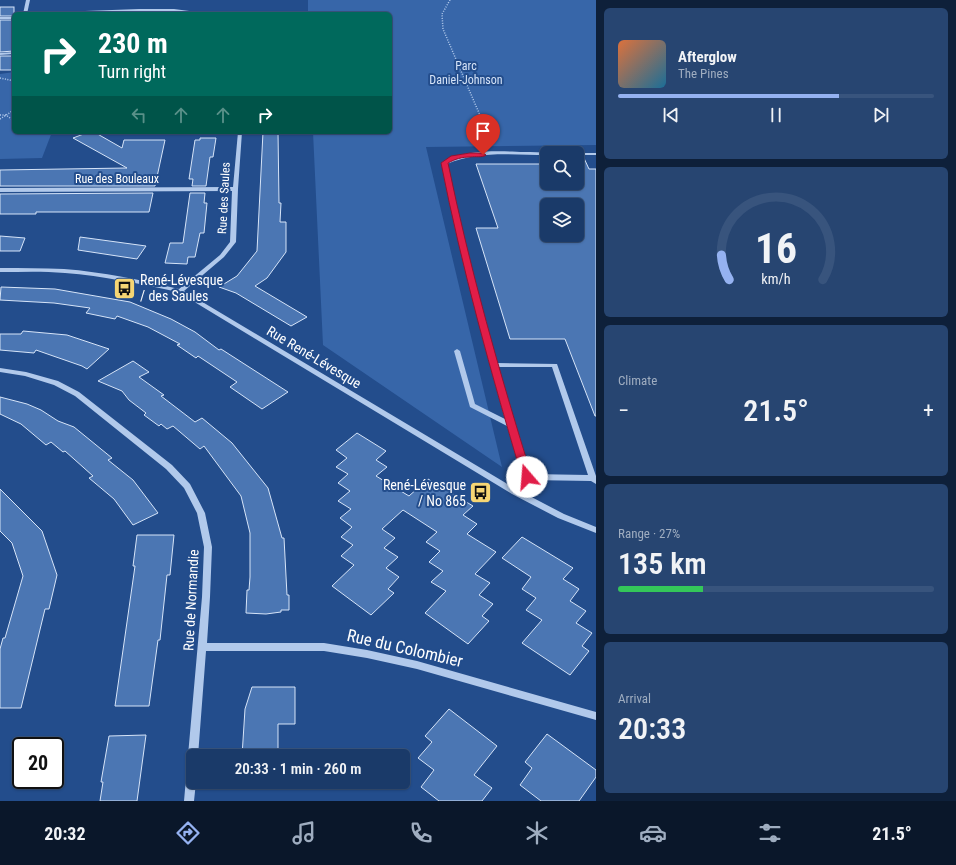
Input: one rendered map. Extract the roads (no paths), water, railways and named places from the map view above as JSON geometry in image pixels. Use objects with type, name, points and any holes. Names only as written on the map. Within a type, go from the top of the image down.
[{"type":"street","points":[[25,12],[28,0]]},
{"type":"street","points":[[95,12],[136,9],[166,9],[192,12]]},
{"type":"street","points":[[0,18],[12,18]]},
{"type":"street","points":[[0,54],[12,53]]},
{"type":"street","name":"Rue des Saules","points":[[180,291],[222,256],[233,242],[235,189],[240,134]]},
{"type":"street","points":[[527,477],[493,365],[455,215],[444,163],[453,158],[470,155],[540,154]]},
{"type":"street","points":[[584,154],[596,154]]},
{"type":"street","name":"Rue des Bouleaux","points":[[0,190],[235,189]]},
{"type":"street","name":"Rue René-Lévesque","points":[[0,270],[49,270],[76,273],[123,279],[180,291],[515,492],[561,516],[596,530]]},
{"type":"street","points":[[456,351],[472,406],[510,424]]},
{"type":"street","points":[[493,365],[555,365],[595,479],[527,477]]},
{"type":"street","name":"Rue de Normandie","points":[[0,370],[26,374],[56,383],[76,394],[169,467],[187,486],[201,513],[208,547],[189,801]]},
{"type":"street","points":[[515,492],[527,477]]},
{"type":"street","name":"Rue du Colombier","points":[[201,647],[324,647],[367,654],[417,665],[596,716]]},
{"type":"place","name":"René-Lévesque / des Saules","points":[[124,288]]},
{"type":"place","name":"René-Lévesque / No 865","points":[[481,493]]},
{"type":"park label","name":"Parc Daniel-Johnson","points":[[466,73]]}]
